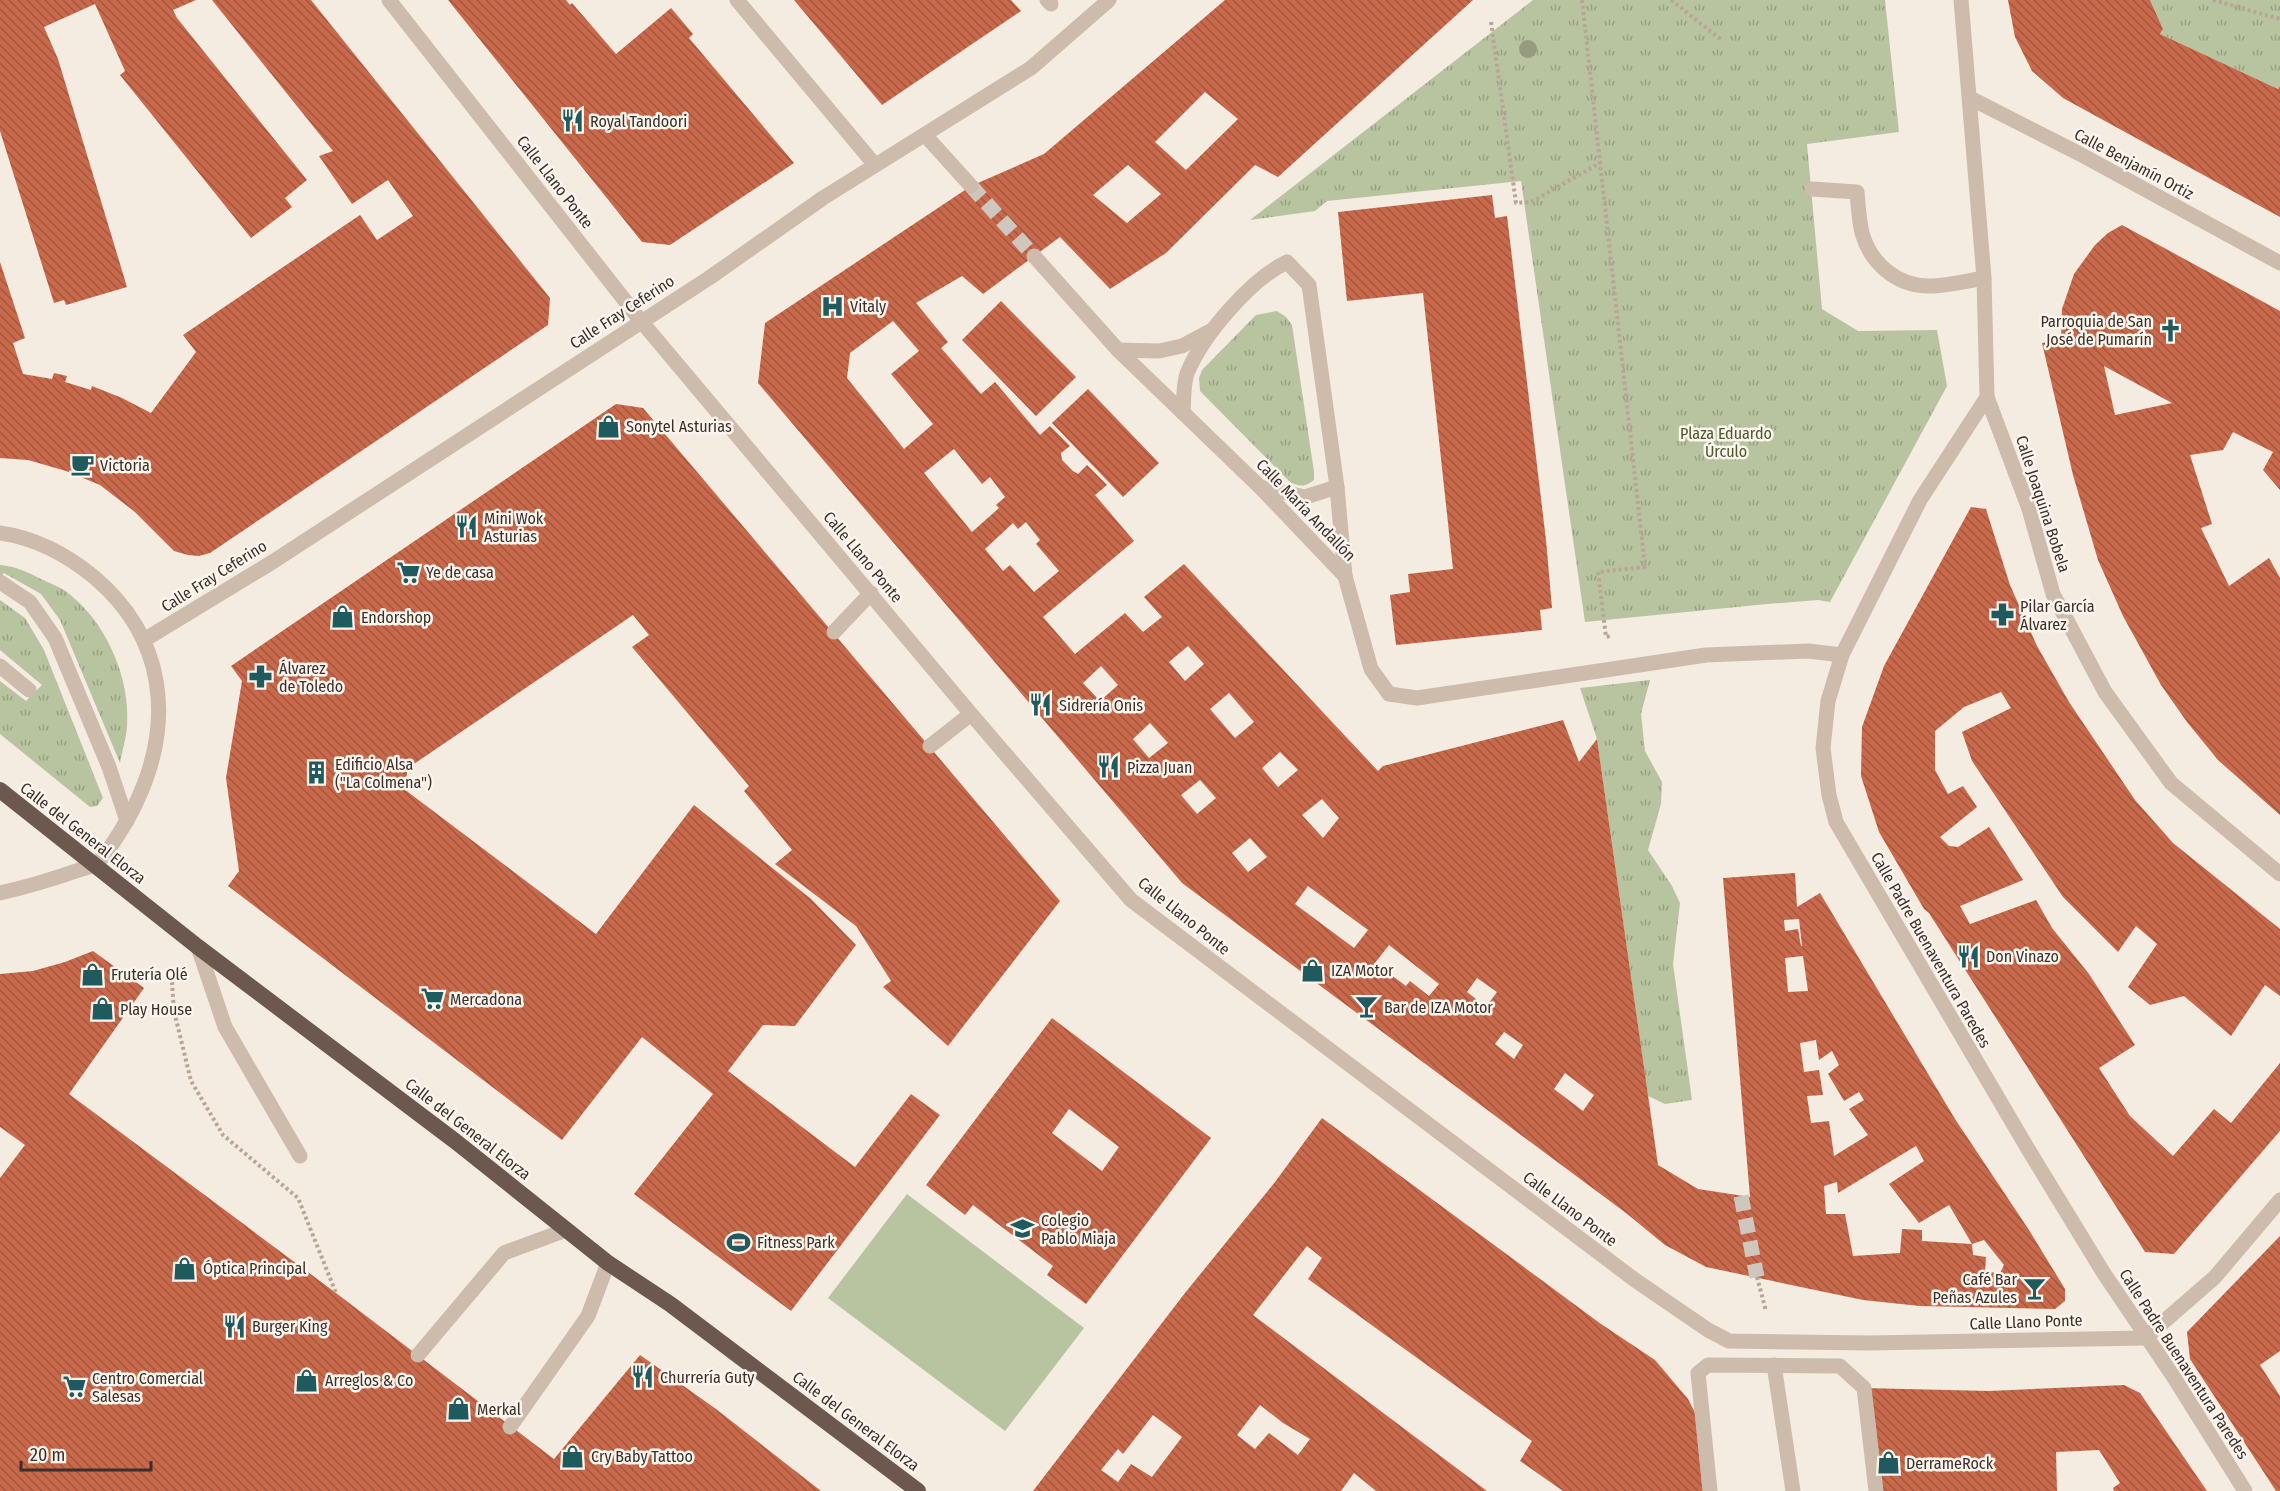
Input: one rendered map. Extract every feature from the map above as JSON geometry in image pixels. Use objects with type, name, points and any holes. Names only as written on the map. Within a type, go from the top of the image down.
[{"type":"highway","name":"Calle del General Elorza","points":[[0,790],[198,947],[455,1141],[608,1263],[670,1304],[918,1491]]},
{"type":"street","name":"Calle Llano Ponte","points":[[389,0],[641,321],[971,714],[1131,900],[1625,1273],[1708,1330],[1729,1341],[1870,1343],[2145,1338]]},
{"type":"street","points":[[737,0],[875,165]]},
{"type":"street","name":"Calle Fray Ceferino","points":[[144,640],[274,561],[875,165],[1031,68],[1109,0]]},
{"type":"street","name":"Calle Joaquina Bobela","points":[[1961,0],[1984,278],[1987,397],[2029,509],[2053,594],[2105,692],[2170,783],[2280,874]]},
{"type":"street","name":"Calle Benjamín Ortiz","points":[[1970,98],[2080,154],[2280,263]]},
{"type":"street","points":[[925,135],[971,186]]},
{"type":"street","points":[[1812,189],[1857,192],[1862,232],[1870,252],[1882,268],[1904,282],[1930,286],[1984,278]]},
{"type":"street","name":"Calle María Andallón","points":[[1034,256],[1118,350],[1260,487],[1345,576],[1371,669],[1389,694],[1417,698],[1706,655],[1808,651],[1842,655]]},
{"type":"street","points":[[1183,413],[1187,372],[1213,329],[1251,287],[1272,269],[1287,262],[1309,285],[1337,487],[1345,576]]},
{"type":"street","points":[[1118,350],[1159,351],[1182,346],[1213,329]]},
{"type":"street","name":"Calle Padre Buenaventura Paredes","points":[[1987,397],[1920,500],[1842,655],[1828,701],[1823,748],[1829,795],[1836,822],[2028,1149],[2145,1338],[2173,1376],[2245,1491]]},
{"type":"street","points":[[1260,487],[1305,497],[1337,487]]},
{"type":"street","points":[[0,533],[34,542],[79,565],[128,611],[144,640],[158,690],[159,714],[153,760],[146,781],[127,821],[95,864],[50,880],[0,892]]},
{"type":"street","points":[[0,582],[30,602],[55,638],[109,767],[127,821]]},
{"type":"street","points":[[834,632],[871,593]]},
{"type":"street","points":[[0,666],[29,690]]},
{"type":"street","points":[[930,746],[971,714]]},
{"type":"street","points":[[198,947],[225,1027],[300,1156]]},
{"type":"street","points":[[2145,1338],[2215,1277],[2280,1200]]},
{"type":"street","points":[[418,1356],[504,1253],[566,1230]]},
{"type":"street","points":[[510,1427],[588,1316],[608,1263]]},
{"type":"street","points":[[1710,1491],[1698,1373],[1708,1365],[1840,1366],[1864,1388],[1876,1491]]},
{"type":"street","points":[[1774,1365],[1793,1491]]},
{"type":"path","points":[[1582,0],[1645,567],[1598,572],[1606,637],[1617,636]]},
{"type":"path","points":[[1671,0],[1723,41]]},
{"type":"path","points":[[2213,0],[2280,19]]},
{"type":"path","points":[[1491,22],[1516,203],[1531,201],[1600,163]]},
{"type":"path","points":[[172,982],[174,1011],[191,1081],[223,1135],[298,1198],[336,1293]]},
{"type":"green space","name":"Plaza Eduardo Úrculo","points":[[1533,0],[1885,0],[1899,132],[1807,144],[1822,309],[1858,331],[1937,330],[1947,386],[1830,602],[1818,600],[1767,604],[1585,622],[1521,181],[1327,201],[1315,211],[1250,220]]},
{"type":"green space","points":[[2150,0],[2280,0],[2280,86],[2278,89],[2160,34],[2163,29]]},
{"type":"green space","points":[[1277,311],[1292,325],[1314,472],[1314,480],[1302,486],[1290,482],[1200,391],[1199,378],[1202,370],[1256,315]]},
{"type":"green space","points":[[0,565],[22,570],[64,590],[79,602],[103,633],[120,669],[125,689],[127,727],[120,763],[60,620],[41,594],[4,573],[0,578]]},
{"type":"green space","points":[[0,600],[25,618],[44,650],[103,798],[97,806],[90,807],[0,734],[0,681],[26,701],[42,685],[0,650]]},
{"type":"green space","points":[[1650,680],[1641,714],[1645,751],[1662,782],[1661,804],[1648,850],[1672,886],[1680,903],[1673,964],[1692,1100],[1665,1104],[1648,1096],[1597,739],[1580,688]]},
{"type":"green space","points":[[907,1194],[1084,1328],[1005,1431],[828,1298]]},
{"type":"building","points":[[0,0],[196,0],[173,10],[177,18],[307,180],[285,198],[292,207],[251,238],[120,75],[125,71],[95,4],[44,27],[58,59],[127,287],[66,305],[64,300],[54,303],[0,131]]},
{"type":"building","points":[[212,0],[311,0],[550,298],[548,325],[210,553],[199,556],[174,551],[135,512],[100,485],[66,471],[28,460],[0,458],[0,262],[25,338],[13,343],[23,374],[52,379],[54,373],[67,376],[65,382],[91,390],[92,386],[151,413],[196,352],[183,335],[360,215],[377,240],[413,216],[388,180],[352,204],[319,156],[333,151]]},
{"type":"building","points":[[448,0],[566,0],[570,5],[572,3],[616,54],[671,8],[693,34],[689,38],[794,163],[670,245],[642,242]]},
{"type":"building","points":[[794,0],[1011,0],[1021,11],[882,105]]},
{"type":"building","points":[[1225,0],[1473,0],[1278,177],[1255,165],[1166,253],[1110,289],[1060,237],[983,294],[962,276],[916,303],[948,342],[941,348],[981,394],[995,382],[1040,435],[1050,426],[1070,446],[1061,453],[1062,460],[1073,471],[1078,474],[1087,465],[1107,485],[1095,495],[1134,541],[1043,617],[1075,654],[1125,613],[1143,632],[1162,617],[1144,597],[1184,564],[1378,771],[1383,766],[1563,720],[1579,762],[1597,739],[1658,1165],[1698,1189],[1750,1197],[1723,878],[1795,873],[1797,907],[1820,893],[1955,1119],[2029,1230],[2065,1289],[2065,1301],[2055,1309],[1920,1306],[1863,1300],[1706,1267],[1665,1245],[1626,1213],[1182,883],[758,383],[765,323],[971,186],[1044,154]],"holes":[[[1205,92],[1238,119],[1186,170],[1155,142]],[[1128,165],[1161,194],[1127,223],[1093,195]],[[893,321],[919,351],[891,374],[933,424],[904,449],[847,378],[850,353]],[[954,449],[982,484],[990,477],[1005,497],[996,505],[999,508],[972,532],[924,473]],[[1026,522],[1040,540],[1036,544],[1059,571],[1034,592],[1010,565],[1003,571],[985,549],[1013,523],[1018,529]],[[1188,646],[1204,664],[1185,681],[1169,662]],[[1101,666],[1118,685],[1100,701],[1083,683]],[[1229,693],[1254,722],[1235,738],[1210,709]],[[1150,723],[1168,743],[1149,758],[1133,739]],[[1280,752],[1298,770],[1278,787],[1262,768]],[[1200,780],[1216,798],[1197,814],[1181,795]],[[1322,799],[1339,818],[1323,838],[1302,815]],[[1250,838],[1267,857],[1248,872],[1232,853]],[[1308,886],[1368,930],[1354,948],[1295,904]],[[1799,919],[1802,946],[1798,929],[1785,931],[1784,920]],[[1389,945],[1439,984],[1429,996],[1410,981],[1406,986],[1375,963]],[[1803,956],[1808,991],[1788,992],[1785,958]],[[1477,978],[1497,992],[1486,1007],[1467,992]],[[1504,1032],[1523,1045],[1514,1059],[1495,1044]],[[1816,1040],[1819,1060],[1832,1051],[1839,1065],[1828,1074],[1844,1101],[1859,1092],[1864,1100],[1849,1109],[1868,1135],[1834,1156],[1829,1121],[1811,1123],[1807,1096],[1823,1095],[1819,1070],[1804,1072],[1800,1043]],[[1565,1073],[1594,1095],[1583,1111],[1554,1089]],[[1916,1146],[1924,1161],[1889,1184],[1919,1223],[1949,1205],[1972,1244],[1922,1241],[1922,1230],[1902,1229],[1900,1253],[1853,1256],[1845,1214],[1826,1214],[1824,1186],[1837,1182],[1838,1193]],[[1984,1240],[2004,1265],[2000,1273],[1985,1272],[1986,1257],[1973,1255],[1972,1244]]]},
{"type":"building","points":[[2008,0],[2150,0],[2163,29],[2160,34],[2278,89],[2280,86],[2280,217],[2063,98],[2032,71],[2015,37]]},
{"type":"building","points":[[1492,195],[1495,218],[1507,216],[1552,608],[1540,610],[1542,630],[1396,645],[1390,595],[1410,592],[1408,574],[1453,569],[1423,293],[1347,301],[1338,212]]},
{"type":"building","points":[[2122,225],[2280,311],[2280,490],[2263,470],[2273,452],[2233,432],[2223,450],[2190,455],[2212,524],[2201,528],[2229,586],[2269,558],[2280,578],[2280,815],[2218,760],[2187,722],[2161,685],[2123,616],[2098,560],[2073,475],[2042,343],[2061,340],[2062,309],[2074,274],[2095,245],[2108,233]],"holes":[[[2104,366],[2172,403],[2115,415]]]},
{"type":"building","points":[[1001,301],[1076,377],[1036,416],[962,340]]},
{"type":"building","points":[[1088,389],[1159,463],[1123,497],[1052,423]]},
{"type":"building","points":[[616,404],[643,408],[1060,901],[948,1046],[883,987],[891,981],[856,926],[775,864],[792,850],[744,791],[749,786],[632,647],[649,635],[633,615],[408,768],[404,789],[596,934],[694,805],[811,899],[856,945],[795,1026],[763,1025],[728,1071],[855,1167],[911,1094],[940,1115],[791,1311],[634,1194],[713,1094],[642,1037],[562,1140],[228,886],[239,871],[226,778],[242,681],[231,666]]},
{"type":"building","points":[[1971,507],[1986,509],[2010,585],[2037,646],[2069,702],[2135,800],[2173,843],[2280,929],[2280,996],[2265,985],[2231,1036],[2184,996],[2150,1005],[2128,987],[2157,944],[2136,926],[2118,952],[2063,897],[1972,761],[1962,732],[2011,708],[2001,692],[1964,707],[1935,731],[1935,770],[1948,794],[1963,786],[1977,807],[1940,837],[1949,846],[1958,847],[1989,827],[2023,880],[1960,906],[1970,924],[2036,900],[2052,928],[2089,974],[2135,1045],[2099,1068],[2130,1116],[2173,1156],[2214,1109],[2231,1123],[2280,1063],[2280,1131],[2174,1254],[2145,1252],[1929,913],[1924,909],[1879,832],[1861,776],[1862,727],[1884,666]]},
{"type":"building","points":[[93,951],[144,988],[69,1094],[554,1459],[640,1355],[716,1409],[821,1491],[0,1491],[0,1178],[25,1145],[0,1127],[0,974],[33,971]]},
{"type":"building","points":[[1052,1018],[1211,1138],[1086,1304],[1047,1275],[1053,1266],[973,1205],[965,1215],[926,1185]],"holes":[[[1069,1109],[1119,1147],[1102,1171],[1052,1133]]]},
{"type":"building","points":[[1322,1118],[1601,1324],[1655,1360],[1688,1399],[1703,1428],[1710,1491],[1563,1491],[1520,1461],[1532,1441],[1308,1279],[1322,1258],[1307,1246],[1253,1315],[1487,1491],[1376,1491],[1354,1473],[1341,1491],[1033,1491],[1185,1293],[1275,1182]],"holes":[[[1260,1405],[1283,1423],[1310,1439],[1298,1455],[1269,1433],[1255,1449],[1237,1435]],[[1153,1415],[1182,1437],[1152,1477],[1131,1464],[1118,1482],[1101,1470],[1118,1449],[1123,1454]]]},
{"type":"building","points":[[2280,1236],[2280,1351],[2260,1365],[2280,1396],[2280,1491],[2276,1491],[2190,1359],[2187,1332]]},
{"type":"building","points":[[2124,1385],[2140,1393],[2207,1491],[2114,1491],[2113,1488],[2120,1483],[2099,1450],[2056,1452],[2057,1491],[1876,1491],[1864,1388],[1989,1391]]},
{"type":"tunnel","points":[[971,186],[1034,256]]},
{"type":"tunnel","points":[[1741,1196],[1757,1277]]},
{"type":"place","name":"Royal Tandoori","points":[[572,121]]},
{"type":"place","name":"Vitaly","points":[[832,306]]},
{"type":"place","name":"Parroquia de San José de Pumarín","points":[[2170,330]]},
{"type":"place","name":"Sonytel Asturias","points":[[608,426]]},
{"type":"place","name":"Victoria","points":[[82,465]]},
{"type":"place","name":"Mini Wok Asturias","points":[[466,527]]},
{"type":"place","name":"Ye de casa","points":[[408,572]]},
{"type":"place","name":"Pilar García Álvarez","points":[[2002,615]]},
{"type":"place","name":"Endorshop","points":[[343,617]]},
{"type":"place","name":"Álvarez de Toledo","points":[[261,677]]},
{"type":"place","name":"Sidrería Onis","points":[[1041,705]]},
{"type":"place","name":"Pizza Juan","points":[[1109,767]]},
{"type":"place","name":"Edificio Alsa (\"La Colmena\")","points":[[317,773]]},
{"type":"place","name":"Don Vinazo","points":[[1968,956]]},
{"type":"place","name":"IZA Motor","points":[[1313,970]]},
{"type":"place","name":"Frutería Olé","points":[[93,974]]},
{"type":"place","name":"Mercadona","points":[[432,999]]},
{"type":"place","name":"Bar de IZA Motor","points":[[1366,1007]]},
{"type":"place","name":"Play House","points":[[102,1009]]},
{"type":"place","name":"Colegio Pablo Miaja","points":[[1023,1229]]},
{"type":"place","name":"Fitness Park","points":[[739,1242]]},
{"type":"place","name":"Óptica Principal","points":[[185,1268]]},
{"type":"place","name":"Café Bar Peñas Azules","points":[[2035,1288]]},
{"type":"place","name":"Burger King","points":[[234,1326]]},
{"type":"place","name":"Churrería Guty","points":[[642,1377]]},
{"type":"place","name":"Arreglos & Co","points":[[307,1380]]},
{"type":"place","name":"Centro Comercial Salesas","points":[[74,1387]]},
{"type":"place","name":"Merkal","points":[[459,1409]]},
{"type":"place","name":"Cry Baby Tattoo","points":[[573,1456]]},
{"type":"place","name":"DerrameRock","points":[[1888,1463]]}]
